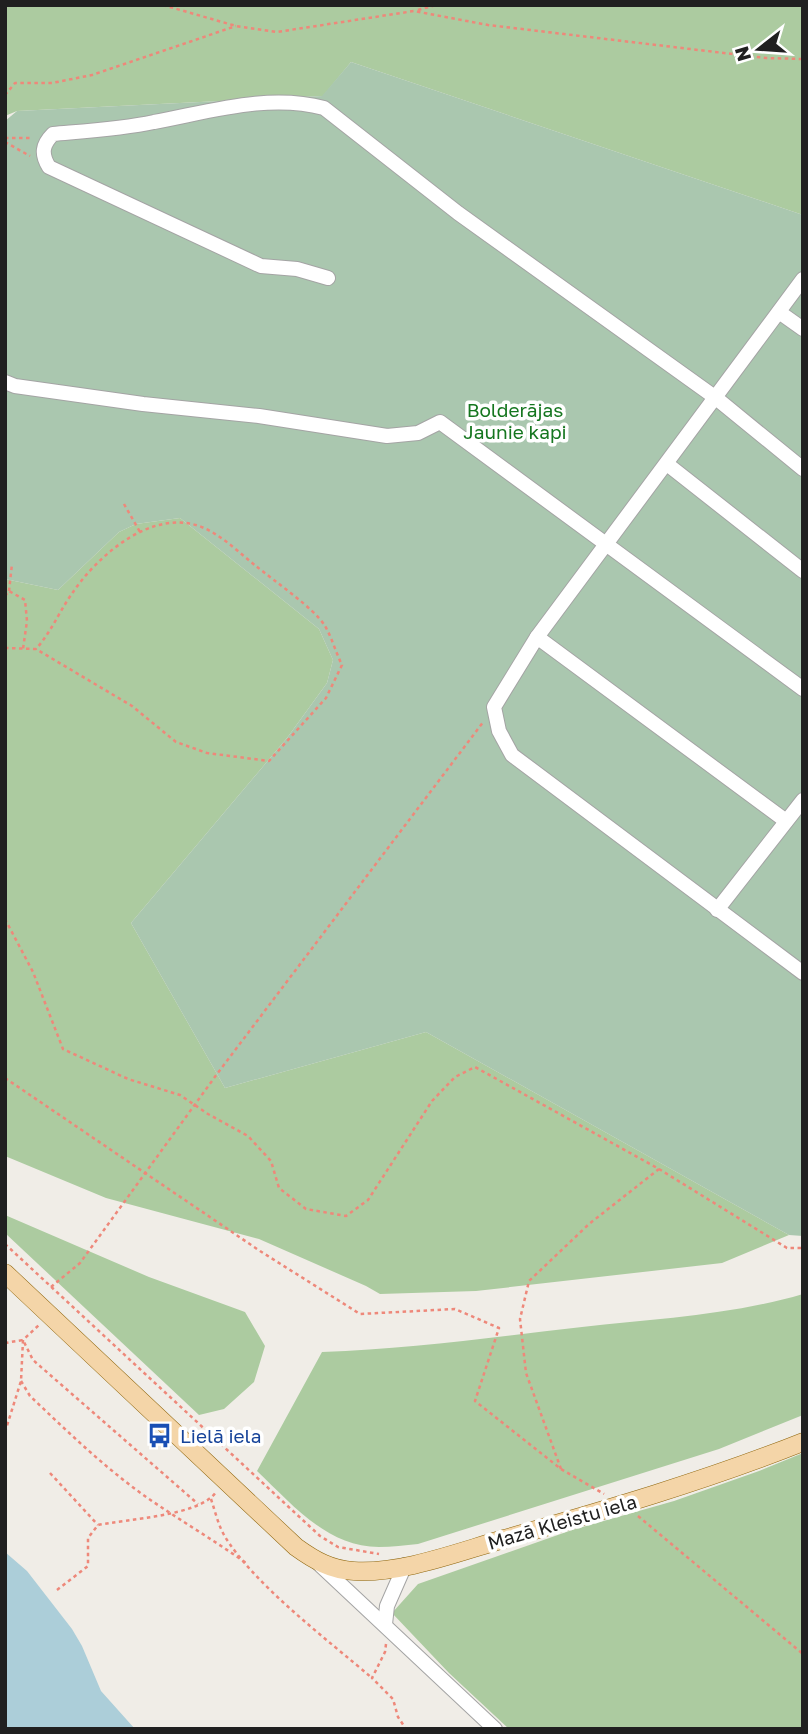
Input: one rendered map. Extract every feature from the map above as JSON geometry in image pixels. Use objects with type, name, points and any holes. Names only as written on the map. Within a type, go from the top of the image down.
[{"type":"main road","points":[[5,1273],[224,1481],[296,1547],[316,1561]]},
{"type":"main road","name":"Mazā Kleistu iela","points":[[316,1561],[351,1571],[371,1571],[405,1565],[624,1504],[803,1442]]},
{"type":"street","points":[[328,278],[297,269],[261,266],[49,167],[44,158],[43,147],[53,134],[110,129],[266,103],[324,108],[458,213],[716,398],[803,469]]},
{"type":"street","points":[[803,279],[537,638],[495,707],[499,731],[512,755],[803,973]]},
{"type":"street","points":[[779,312],[803,329]]},
{"type":"street","points":[[5,382],[15,386],[143,404],[258,416],[387,436],[418,433],[440,422],[803,689]]},
{"type":"street","points":[[667,464],[803,571]]},
{"type":"street","points":[[537,638],[786,821]]},
{"type":"street","points":[[717,910],[803,800]]},
{"type":"street","points":[[316,1561],[495,1729]]},
{"type":"street","points":[[385,1624],[387,1606],[405,1565]]},
{"type":"path","points":[[163,5],[236,26],[277,32],[414,11],[436,5]]},
{"type":"path","points":[[414,11],[488,25],[766,58],[803,59]]},
{"type":"path","points":[[5,95],[15,83],[52,83],[92,75],[236,26]]},
{"type":"path","points":[[5,140],[53,134]]},
{"type":"path","points":[[5,140],[49,167]]},
{"type":"path","points":[[124,504],[140,532]]},
{"type":"path","points":[[5,648],[36,649],[132,706],[176,742],[207,753],[267,761],[327,698],[342,665],[324,624],[229,544],[197,525],[172,523],[160,524],[130,536],[85,576],[70,596],[50,633],[36,649]]},
{"type":"path","points":[[5,596],[9,592],[12,564]]},
{"type":"path","points":[[9,592],[26,600],[27,621],[23,649]]},
{"type":"path","points":[[51,1287],[80,1263],[217,1074],[495,707]]},
{"type":"path","points":[[5,919],[33,972],[63,1049],[128,1079],[180,1095],[248,1136],[271,1161],[279,1188],[306,1209],[346,1216],[368,1200],[432,1101],[455,1077],[475,1067],[659,1169],[787,1248],[803,1248]]},
{"type":"path","points":[[5,1078],[260,1251],[360,1314],[455,1309],[499,1328],[475,1401],[561,1469],[606,1495],[593,1499]]},
{"type":"path","points":[[561,1469],[526,1373],[520,1319],[529,1281],[589,1224],[659,1169]]},
{"type":"path","points":[[5,1244],[320,1536],[338,1547],[381,1555]]},
{"type":"path","points":[[5,1343],[23,1340],[50,1314]]},
{"type":"path","points":[[5,1432],[21,1381],[23,1340]]},
{"type":"path","points":[[23,1340],[33,1360],[198,1504]]},
{"type":"path","points":[[21,1381],[30,1396],[115,1472],[151,1500],[246,1563]]},
{"type":"path","points":[[213,1447],[218,1441]]},
{"type":"path","points":[[50,1473],[98,1525]]},
{"type":"path","points":[[57,1590],[88,1566],[88,1538],[98,1525],[172,1513],[198,1504],[211,1499],[224,1481]]},
{"type":"path","points":[[211,1499],[223,1534],[246,1563],[393,1699],[397,1717],[406,1729]]},
{"type":"path","points":[[624,1504],[803,1654]]},
{"type":"path","points":[[372,1678],[385,1652],[385,1624]]},
{"type":"green space","points":[[5,5],[803,5],[803,215],[351,62],[323,96],[17,111],[5,116]]},
{"type":"green space","name":"Bolderājas Jaunie kapi","points":[[351,62],[803,215],[803,1236],[789,1235],[426,1032],[225,1088],[131,923],[287,738],[327,683],[333,660],[319,629],[180,518],[136,524],[119,532],[58,590],[5,579],[5,121],[17,111],[322,96]]},
{"type":"green space","points":[[180,518],[319,629],[333,660],[327,683],[287,738],[131,923],[225,1088],[426,1032],[789,1235],[722,1263],[476,1291],[380,1294],[259,1239],[106,1198],[5,1156],[5,579],[58,590],[119,532],[136,524]]},
{"type":"green space","points":[[5,1215],[149,1277],[245,1312],[265,1346],[254,1382],[224,1409],[199,1415],[5,1233]]},
{"type":"green space","points":[[803,1294],[803,1415],[719,1449],[418,1544],[384,1547],[360,1545],[327,1532],[297,1510],[257,1471],[322,1352],[420,1345],[693,1315],[749,1307]]},
{"type":"green space","points":[[803,1453],[803,1729],[509,1729],[449,1673],[392,1613],[418,1584],[572,1530],[674,1501]]},
{"type":"water","points":[[5,1552],[27,1571],[72,1629],[101,1691],[135,1729],[5,1729]]},
{"type":"place","name":"Lielā iela","points":[[160,1436]]}]
